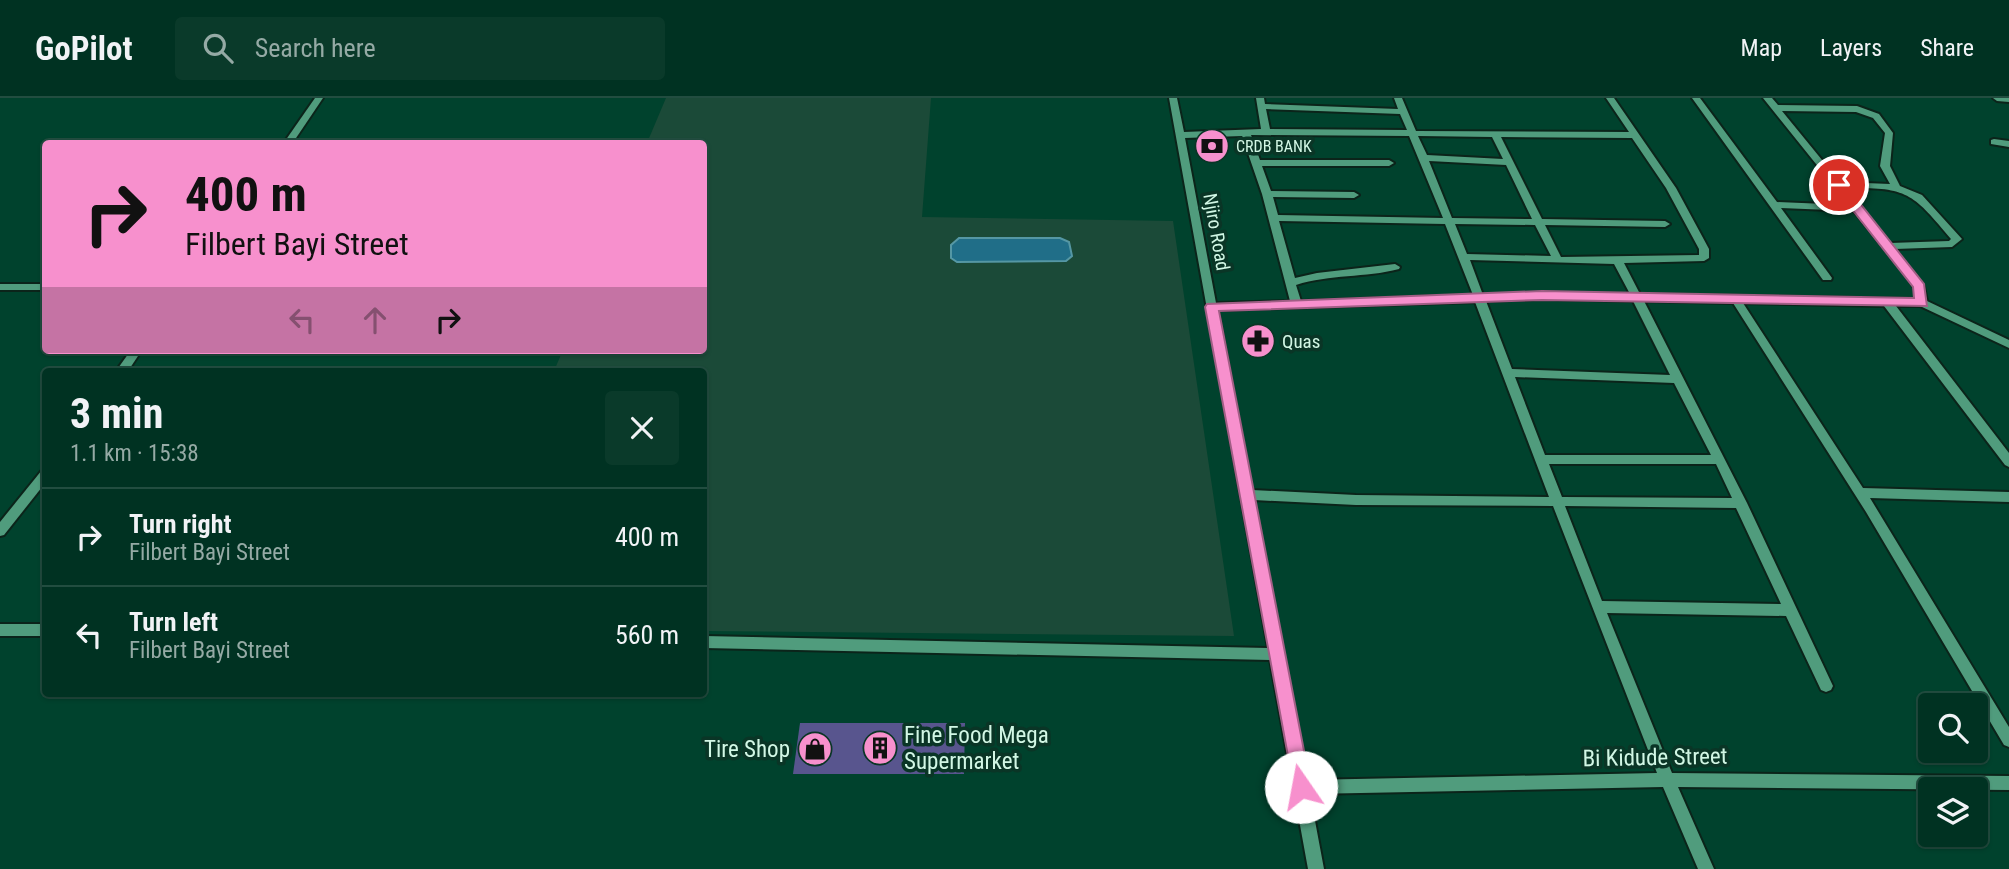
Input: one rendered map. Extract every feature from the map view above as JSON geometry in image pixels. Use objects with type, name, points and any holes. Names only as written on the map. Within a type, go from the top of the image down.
[{"type":"street","points":[[290,140],[319,98]]},
{"type":"street","name":"Njiro Road","points":[[1173,98],[1316,869]]},
{"type":"street","points":[[1344,98],[1347,109]]},
{"type":"street","points":[[1398,98],[1667,780],[1706,869]]},
{"type":"street","points":[[1462,257],[1694,261],[1706,256],[1671,188],[1610,98]]},
{"type":"street","points":[[1696,98],[1827,278]]},
{"type":"street","points":[[1767,98],[1919,287],[1922,303]]},
{"type":"street","points":[[1997,98],[2009,100]]},
{"type":"street","points":[[1266,132],[1260,102],[1404,111]]},
{"type":"street","points":[[1775,108],[1842,108],[1876,116],[1889,133],[1885,166],[1896,186]]},
{"type":"street","points":[[1180,135],[1245,132],[1633,135]]},
{"type":"street","points":[[1245,132],[1267,194],[1296,302]]},
{"type":"street","points":[[1496,135],[1536,221],[1558,259]]},
{"type":"street","points":[[1994,142],[2009,144]]},
{"type":"street","points":[[1422,158],[1507,162]]},
{"type":"street","points":[[1257,163],[1389,163]]},
{"type":"street","points":[[1839,185],[1896,186],[1910,190],[1922,199],[1957,243],[1886,246]]},
{"type":"street","points":[[1267,194],[1353,195]]},
{"type":"street","points":[[1775,205],[1856,208]]},
{"type":"street","points":[[1273,218],[1665,224]]},
{"type":"street","points":[[1618,261],[1720,460],[1826,686]]},
{"type":"street","points":[[1290,283],[1322,273],[1378,271],[1395,267]]},
{"type":"street","points":[[0,287],[42,287]]},
{"type":"street","points":[[1212,307],[1477,297],[1637,297],[1922,303],[2009,344]]},
{"type":"street","points":[[1736,300],[1860,493],[2009,740]]},
{"type":"street","points":[[1886,302],[2009,463]]},
{"type":"street","points":[[1508,373],[1678,379]]},
{"type":"street","points":[[1542,458],[1720,460]]},
{"type":"street","points":[[0,531],[42,477]]},
{"type":"street","points":[[1860,493],[2009,497]]},
{"type":"street","points":[[1248,495],[1356,500],[1741,503]]},
{"type":"street","points":[[1599,607],[1791,610]]},
{"type":"street","points":[[0,630],[42,630]]},
{"type":"street","points":[[707,642],[1276,654]]},
{"type":"street","name":"Bi Kidude Street","points":[[1301,787],[1667,780],[2009,783]]},
{"type":"shaded area","points":[[666,98],[931,98],[922,217],[1173,221],[1234,636],[707,631],[707,368],[555,368],[561,354],[707,354],[707,140],[648,140]]},
{"type":"water","points":[[959,238],[1060,238],[1069,242],[1072,256],[1066,261],[957,262],[951,258],[951,245]]},
{"type":"building","name":"Fine Food Mega Supermarket","points":[[800,723],[965,723],[964,774],[793,774]]},
{"type":"place","name":"CRDB BANK","points":[[1212,146]]},
{"type":"place","name":"Quas","points":[[1258,341]]},
{"type":"place","name":"Fine Food Mega Supermarket","points":[[880,748]]},
{"type":"place","name":"Tire Shop","points":[[815,749]]},
{"type":"route","points":[[1301,787],[1212,307],[1437,297],[1542,296],[1922,303],[1919,287],[1839,185]]}]
